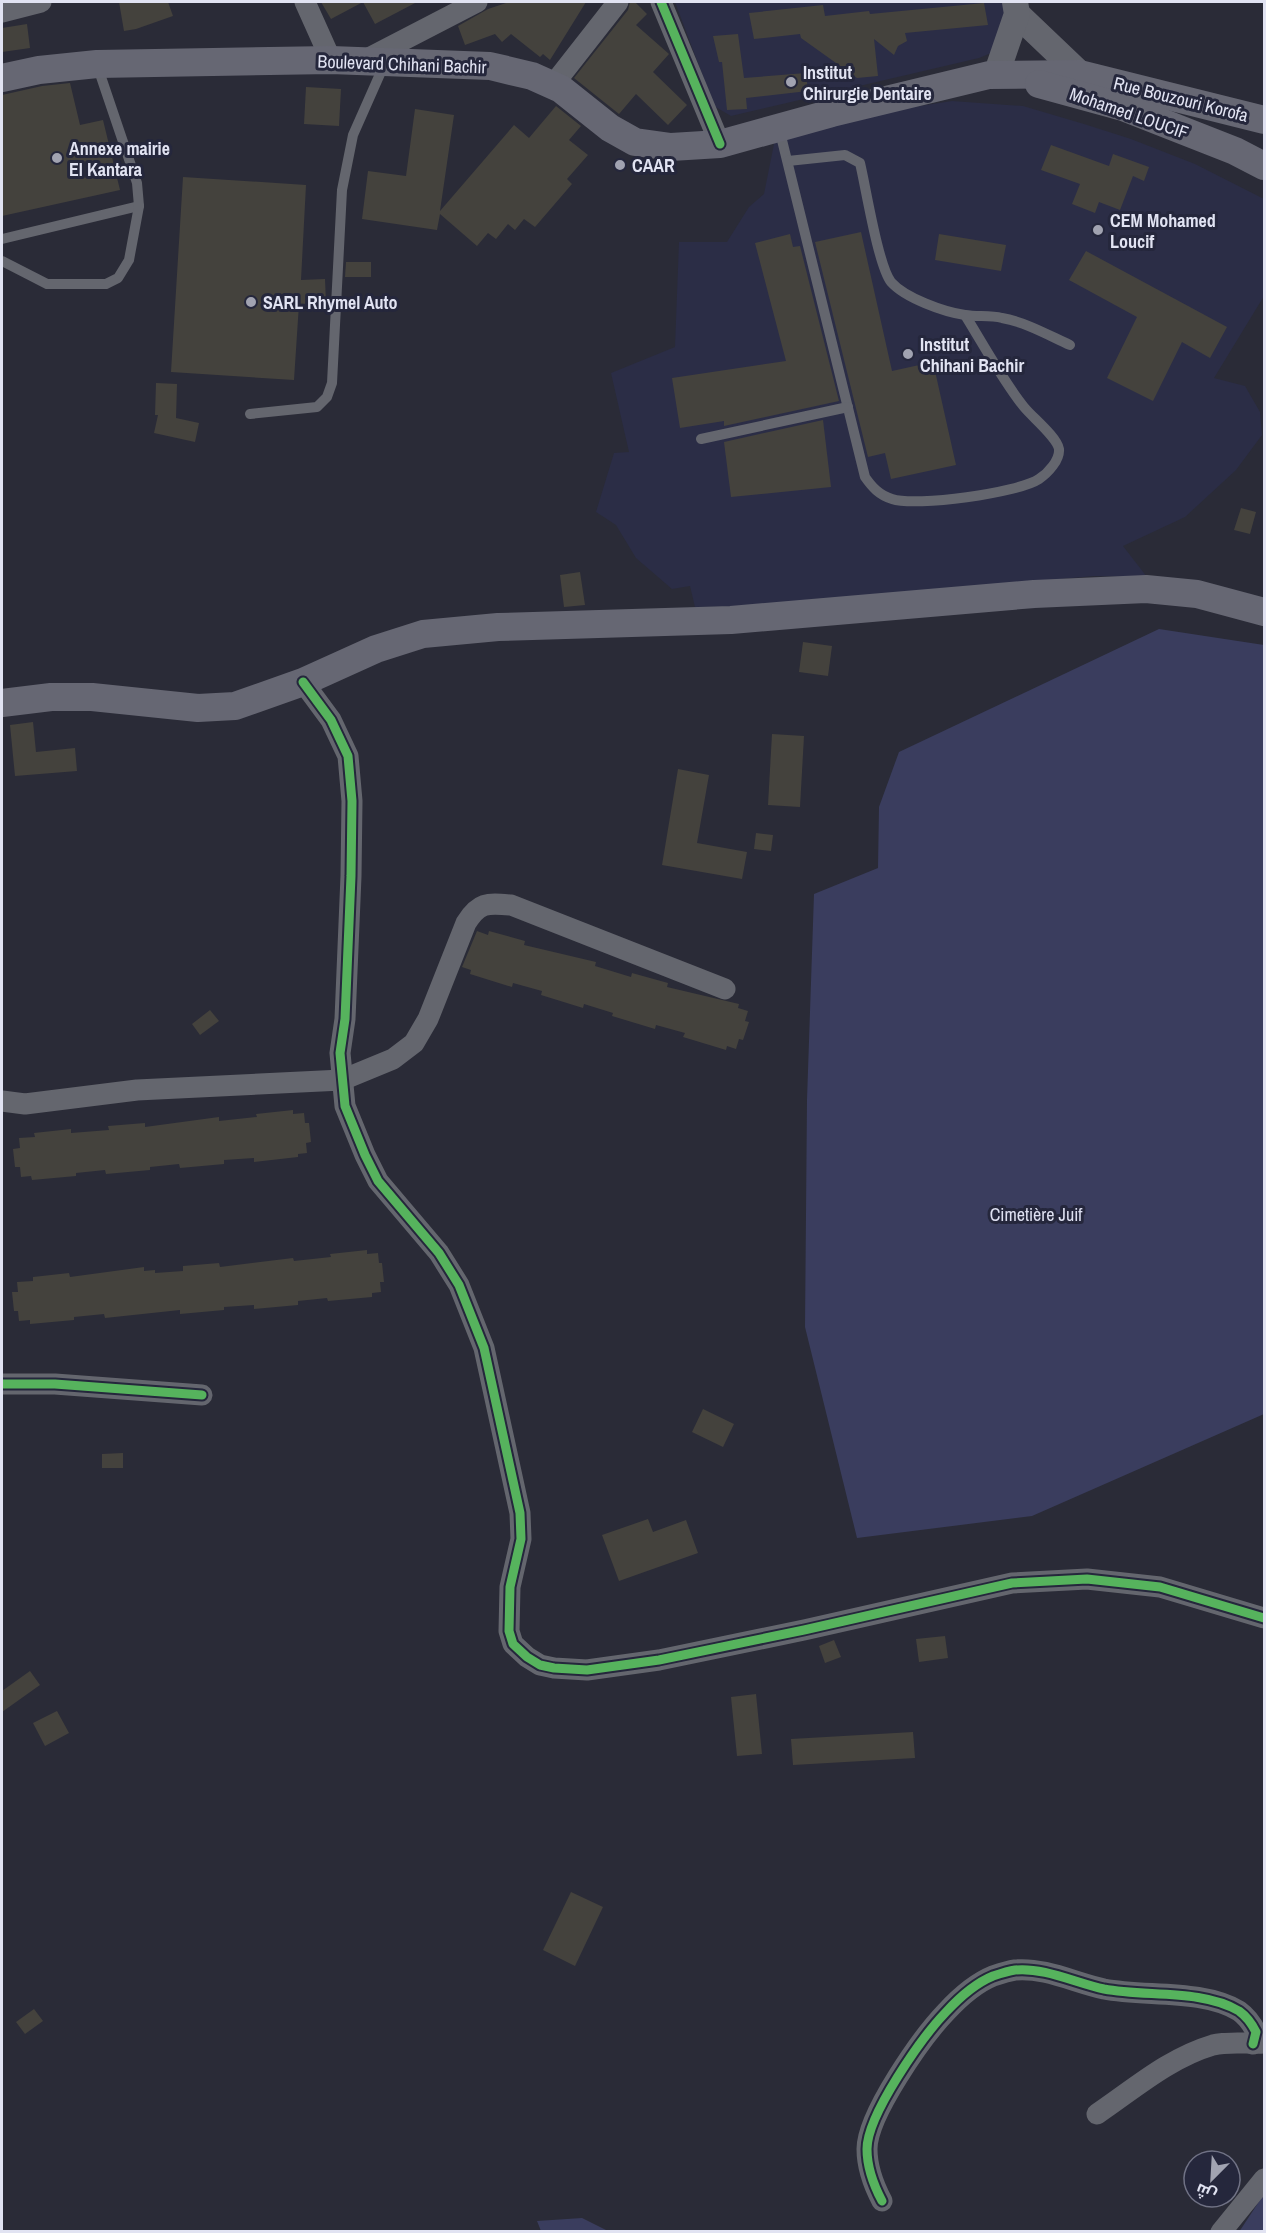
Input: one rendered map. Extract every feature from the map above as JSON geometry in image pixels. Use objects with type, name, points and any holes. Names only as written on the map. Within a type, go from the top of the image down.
[{"type":"main road","name":"Boulevard Chihani Bachir","points":[[2,78],[39,70],[97,64],[331,60],[490,66],[532,76],[561,89],[610,128],[635,142],[670,147],[720,144],[832,113],[993,75]]},
{"type":"main road","name":"Rue Bouzouri Korofa","points":[[993,75],[1080,74],[1264,120]]},
{"type":"main road","name":"Mohamed LOUCIF","points":[[993,75],[1051,87],[1123,107],[1264,166]]},
{"type":"main road","points":[[2,703],[51,697],[92,697],[198,708],[235,706],[303,682],[376,650],[423,634],[498,627],[731,620],[1034,594],[1146,590],[1197,594],[1264,612]]},
{"type":"street","points":[[2,12],[41,2]]},
{"type":"street","points":[[305,2],[331,60]]},
{"type":"street","points":[[374,61],[477,2]]},
{"type":"street","points":[[553,86],[618,2]]},
{"type":"street","points":[[661,2],[720,144]]},
{"type":"street","points":[[993,75],[1016,8],[1080,74]]},
{"type":"street","points":[[303,682],[331,720],[348,756],[352,801],[351,876],[345,1020],[340,1053],[345,1106],[374,1173],[385,1190],[438,1253],[459,1285],[484,1348],[520,1513],[521,1539],[510,1587],[509,1632],[513,1644],[540,1665],[587,1670],[659,1660],[804,1630],[1012,1582],[1087,1579],[1161,1587],[1264,1617]]},
{"type":"street","points":[[2,1101],[25,1104],[137,1090],[342,1080],[393,1059],[414,1043],[428,1019],[466,923],[475,909],[494,903],[511,905],[725,989]]},
{"type":"street","points":[[2,1384],[55,1384],[202,1395]]},
{"type":"street","points":[[882,2201],[872,2182],[867,2148],[873,2122],[914,2052],[946,2012],[971,1990],[992,1977],[1016,1970],[1040,1972],[1105,1989],[1176,1995],[1213,2001],[1239,2012],[1252,2024],[1259,2043],[1215,2044],[1178,2060],[1143,2080],[1097,2114]]},
{"type":"street","points":[[1221,2232],[1264,2179]]},
{"type":"lane","points":[[250,414],[316,406],[327,397],[332,383],[342,190],[353,135],[374,61]]},
{"type":"lane","points":[[2,261],[47,284],[106,284],[118,278],[129,260],[139,206],[137,183],[97,64]]},
{"type":"lane","points":[[779,128],[789,160],[865,477],[874,490],[891,499],[911,503],[1004,491],[1039,479],[1052,467],[1057,457],[1059,449],[1053,439],[1023,406],[965,315]]},
{"type":"lane","points":[[789,160],[845,155],[860,163],[881,256],[890,280],[904,292],[939,308],[965,315],[1000,317],[1014,321],[1070,345]]},
{"type":"lane","points":[[2,239],[139,206]]},
{"type":"lane","points":[[701,439],[848,406]]},
{"type":"shaded area","name":"Institut Chirurgie Dentaire","points":[[675,2],[1005,2],[1007,19],[991,53],[979,58],[731,116],[714,106]]},
{"type":"shaded area","name":"Institut Chihani Bachir","points":[[952,101],[1023,106],[1084,124],[1131,139],[1195,164],[1264,199],[1264,296],[1214,378],[1245,386],[1260,412],[1262,435],[1236,470],[1185,517],[1123,546],[1147,577],[1094,576],[764,606],[695,607],[690,586],[672,589],[636,558],[616,525],[596,512],[614,453],[629,452],[611,373],[675,347],[679,242],[727,242],[749,207],[764,194],[775,139],[894,110]]},
{"type":"green space","name":"Cimetière Juif","points":[[1159,629],[1264,645],[1264,1414],[1032,1516],[857,1538],[805,1327],[807,1100],[814,894],[878,868],[879,807],[899,752]]},
{"type":"green space","points":[[1264,2194],[1264,2231],[1239,2232]]},
{"type":"green space","points":[[582,2218],[608,2231],[541,2231],[537,2221]]},
{"type":"building","points":[[119,2],[168,2],[173,16],[124,31]]},
{"type":"building","points":[[321,2],[363,2],[331,19]]},
{"type":"building","points":[[363,2],[417,2],[375,24]]},
{"type":"building","points":[[509,2],[586,2],[550,60],[543,54],[540,57],[511,34],[502,42],[495,34],[465,45],[458,26],[488,9]]},
{"type":"building","points":[[630,2],[635,2],[647,14],[636,25],[669,54],[653,72],[687,105],[668,125],[636,94],[619,114],[574,78],[628,10]]},
{"type":"building","points":[[984,3],[988,25],[905,33],[907,41],[898,46],[894,55],[874,39],[878,76],[857,78],[801,38],[800,34],[754,39],[749,13],[823,5],[825,16]]},
{"type":"building","points":[[27,24],[30,48],[2,52],[2,28]]},
{"type":"building","points":[[738,34],[744,78],[806,73],[808,91],[746,98],[747,109],[727,110],[722,62],[719,62],[713,36]]},
{"type":"building","name":"Annexe mairie El Kantara","points":[[70,83],[80,125],[103,120],[120,190],[2,216],[2,95],[42,86]]},
{"type":"building","points":[[306,87],[341,89],[339,126],[304,124]]},
{"type":"building","points":[[556,106],[581,126],[569,140],[588,155],[567,179],[572,184],[535,227],[524,219],[515,230],[508,224],[496,239],[488,233],[477,246],[440,214],[437,230],[362,219],[368,171],[406,176],[415,109],[454,115],[440,211],[514,125],[529,138]]},
{"type":"building","points":[[1051,145],[1109,166],[1113,154],[1149,167],[1144,181],[1133,176],[1120,210],[1099,202],[1095,213],[1072,204],[1080,184],[1041,170]]},
{"type":"building","points":[[183,177],[306,185],[301,280],[325,279],[326,303],[299,304],[294,380],[171,372]]},
{"type":"building","points":[[861,232],[892,371],[933,362],[956,465],[891,479],[885,453],[868,457],[815,242]]},
{"type":"building","points":[[790,234],[793,247],[800,246],[839,401],[724,426],[724,421],[680,428],[672,378],[786,361],[755,243]]},
{"type":"building","points":[[939,234],[1006,245],[1001,271],[935,260]]},
{"type":"building","points":[[1086,251],[1227,327],[1210,358],[1182,342],[1153,401],[1107,378],[1137,317],[1069,280]]},
{"type":"building","points":[[346,262],[371,262],[371,277],[345,277]]},
{"type":"building","points":[[156,383],[177,384],[176,418],[199,423],[195,442],[154,433],[158,415],[155,415]]},
{"type":"building","points":[[823,420],[831,487],[731,497],[724,442]]},
{"type":"building","points":[[1241,508],[1256,512],[1250,534],[1234,530]]},
{"type":"building","points":[[580,572],[585,605],[564,607],[560,575]]},
{"type":"building","points":[[803,642],[832,646],[828,676],[799,672]]},
{"type":"building","points":[[33,722],[36,752],[75,748],[77,771],[15,776],[10,725]]},
{"type":"building","points":[[772,734],[804,736],[800,807],[768,805]]},
{"type":"building","points":[[678,769],[709,775],[697,843],[747,852],[742,879],[662,865]]},
{"type":"building","points":[[756,833],[773,835],[771,851],[754,849]]},
{"type":"building","points":[[477,931],[488,935],[489,931],[525,941],[524,945],[596,962],[595,966],[631,977],[632,973],[668,983],[667,987],[739,1004],[738,1008],[748,1011],[745,1021],[749,1022],[743,1040],[739,1039],[736,1049],[727,1046],[726,1050],[683,1037],[685,1033],[656,1025],[655,1029],[612,1016],[613,1013],[584,1004],[583,1008],[541,995],[542,991],[513,983],[512,987],[470,974],[471,970],[462,967]]},
{"type":"building","points":[[210,1010],[219,1021],[200,1035],[192,1024]]},
{"type":"building","points":[[293,1110],[293,1114],[304,1113],[305,1123],[309,1123],[311,1142],[306,1143],[307,1153],[298,1154],[298,1157],[254,1162],[254,1158],[224,1160],[224,1164],[180,1168],[179,1164],[150,1167],[150,1170],[106,1174],[105,1170],[76,1173],[76,1176],[32,1180],[31,1176],[21,1177],[20,1167],[15,1167],[13,1149],[20,1148],[19,1138],[35,1137],[34,1133],[71,1129],[71,1133],[109,1130],[108,1126],[145,1123],[145,1127],[219,1117],[219,1121]]},
{"type":"building","points":[[367,1250],[367,1254],[378,1253],[379,1263],[382,1263],[384,1282],[380,1282],[381,1292],[372,1293],[372,1297],[328,1301],[327,1298],[298,1301],[298,1305],[254,1309],[254,1305],[224,1307],[224,1310],[180,1314],[180,1310],[105,1318],[104,1314],[74,1317],[74,1320],[30,1324],[30,1320],[19,1321],[18,1311],[14,1311],[12,1292],[18,1292],[17,1282],[33,1281],[33,1277],[69,1273],[70,1277],[144,1267],[144,1271],[155,1270],[155,1273],[183,1271],[183,1266],[219,1263],[220,1267],[293,1258],[294,1261]]},
{"type":"building","points":[[703,1409],[734,1424],[723,1447],[692,1432]]},
{"type":"building","points":[[123,1453],[123,1468],[102,1468],[102,1454]]},
{"type":"building","points":[[648,1519],[653,1532],[686,1520],[698,1553],[619,1581],[602,1535]]},
{"type":"building","points":[[945,1636],[948,1658],[919,1662],[916,1639]]},
{"type":"building","points":[[834,1640],[841,1657],[825,1663],[819,1646]]},
{"type":"building","points":[[30,1671],[40,1685],[2,1712],[2,1691]]},
{"type":"building","points":[[756,1694],[762,1754],[737,1756],[731,1697]]},
{"type":"building","points":[[57,1711],[69,1733],[45,1746],[33,1723]]},
{"type":"building","points":[[913,1732],[915,1758],[793,1765],[791,1739]]},
{"type":"building","points":[[571,1892],[603,1907],[575,1966],[543,1950]]},
{"type":"building","points":[[34,2009],[43,2021],[25,2034],[16,2022]]},
{"type":"cycle path","points":[[661,2],[720,144]]},
{"type":"cycle path","points":[[303,682],[331,720],[348,756],[352,801],[351,876],[345,1019],[340,1053],[345,1106],[378,1181],[439,1253],[459,1285],[484,1348],[520,1513],[521,1539],[510,1587],[509,1631],[513,1644],[540,1665],[587,1670],[659,1660],[1012,1583],[1087,1579],[1160,1587],[1264,1618]]},
{"type":"cycle path","points":[[2,1384],[55,1384],[202,1395]]},
{"type":"cycle path","points":[[882,2201],[871,2176],[867,2156],[869,2134],[876,2117],[910,2057],[936,2024],[968,1992],[993,1976],[1015,1970],[1037,1971],[1104,1989],[1208,1999],[1224,2004],[1244,2015],[1256,2032],[1253,2044]]},
{"type":"place","name":"Institut Chirurgie Dentaire","points":[[791,82]]},
{"type":"place","name":"Annexe mairie El Kantara","points":[[57,158]]},
{"type":"place","name":"CAAR","points":[[620,165]]},
{"type":"place","name":"CEM Mohamed Loucif","points":[[1098,230]]},
{"type":"place","name":"SARL Rhymel Auto","points":[[251,302]]},
{"type":"place","name":"Institut Chihani Bachir","points":[[908,354]]}]
